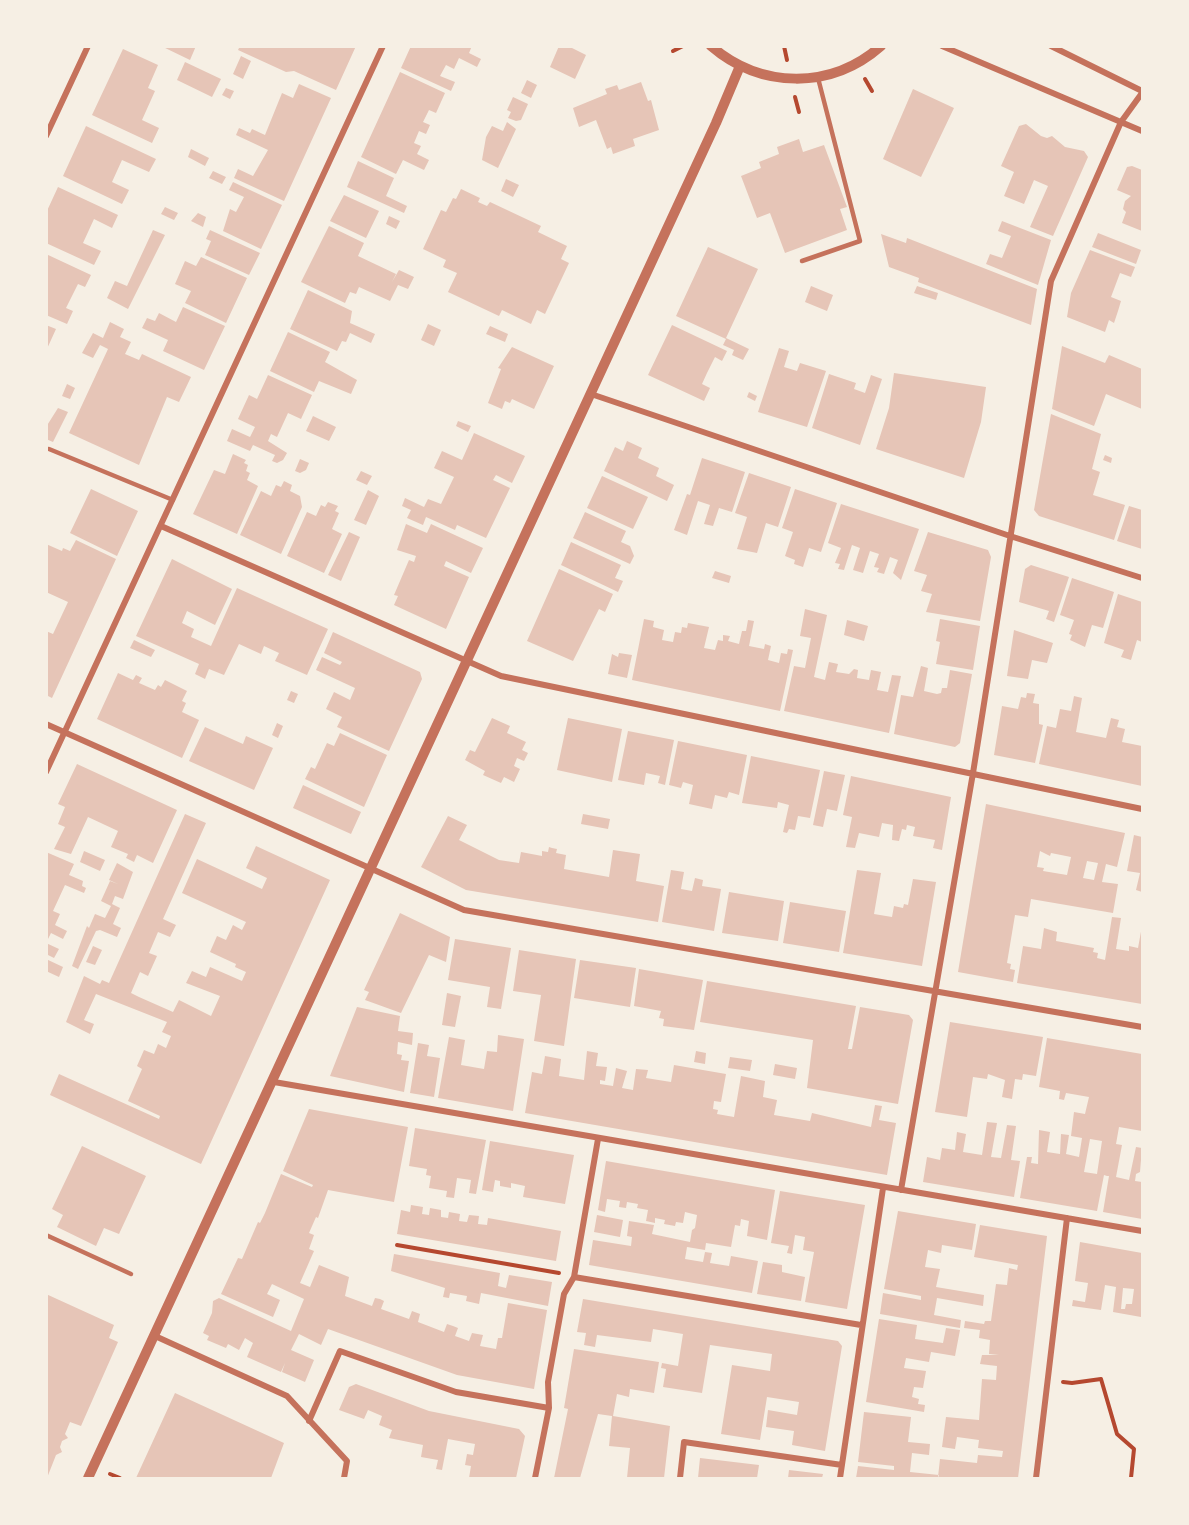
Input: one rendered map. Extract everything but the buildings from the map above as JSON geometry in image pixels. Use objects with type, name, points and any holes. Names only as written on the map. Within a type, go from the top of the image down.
[{"type":"street","points":[[46,136],[88,46]]},
{"type":"street","points":[[46,772],[383,46]]},
{"type":"street","points":[[711,46],[740,66],[778,78],[818,78],[855,65],[881,46]]},
{"type":"street","points":[[942,46],[1143,131]]},
{"type":"street","points":[[901,1190],[973,772],[1052,281],[1121,122],[1143,92],[1051,46]]},
{"type":"street","points":[[88,1479],[468,663],[740,66]]},
{"type":"street","points":[[591,394],[1010,536],[1143,578]]},
{"type":"street","points":[[160,526],[501,676],[1143,808]]},
{"type":"street","points":[[46,724],[464,910],[1143,1027]]},
{"type":"street","points":[[274,1082],[1143,1231]]},
{"type":"street","points":[[535,1479],[549,1408],[548,1382],[564,1294],[574,1277],[598,1139]]},
{"type":"street","points":[[840,1479],[883,1188]]},
{"type":"street","points":[[1036,1479],[1067,1218]]},
{"type":"street","points":[[574,1277],[861,1325]]},
{"type":"street","points":[[155,1336],[287,1396],[347,1461],[344,1479]]},
{"type":"street","points":[[309,1421],[339,1351],[456,1392],[549,1408]]},
{"type":"street","points":[[680,1479],[684,1442],[842,1465]]},
{"type":"lane","points":[[802,261],[860,240],[818,78]]},
{"type":"lane","points":[[49,449],[173,500]]},
{"type":"lane","points":[[46,1235],[131,1274]]},
{"type":"path","points":[[673,51],[683,46]]},
{"type":"path","points":[[397,1245],[574,1277]]},
{"type":"path","points":[[1048,1380],[1072,1383],[1101,1379],[1117,1434],[1134,1449],[1131,1479]]},
{"type":"path","points":[[109,1474],[120,1479]]}]
